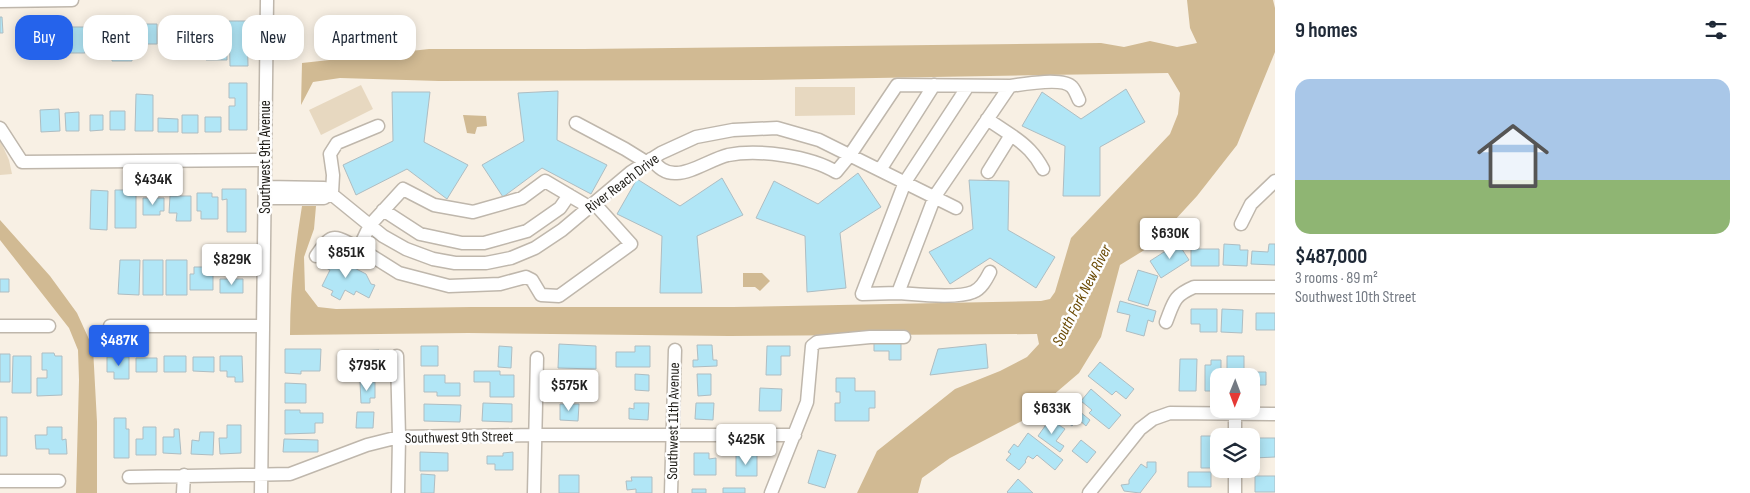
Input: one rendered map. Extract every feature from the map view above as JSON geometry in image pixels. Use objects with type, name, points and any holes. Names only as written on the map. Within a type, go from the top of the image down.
[{"type":"street","points":[[0,0],[72,0]]},
{"type":"street","name":"Southwest 9th Avenue","points":[[261,493],[267,0]]},
{"type":"street","points":[[576,123],[660,169],[678,174],[728,155],[774,153],[824,164],[836,172],[850,155],[897,85],[1010,86],[1039,82],[1065,83],[1071,86],[1080,100]]},
{"type":"street","points":[[880,170],[934,86]]},
{"type":"street","points":[[968,86],[905,182],[862,294],[898,293],[929,296],[972,292],[985,283],[990,272]]},
{"type":"street","points":[[898,293],[935,196],[1010,86]]},
{"type":"street","points":[[987,120],[1028,147],[1043,170]]},
{"type":"street","points":[[265,192],[324,198],[332,193],[333,175],[330,154],[337,143],[378,126]]},
{"type":"street","points":[[0,128],[22,162],[264,160]]},
{"type":"street","name":"River Reach Drive","points":[[332,193],[383,236],[406,249],[433,259],[455,263],[486,263],[511,258],[535,248],[562,230],[631,172],[661,152],[696,137],[733,130],[777,128],[819,140],[956,208]]},
{"type":"street","points":[[988,172],[1011,135]]},
{"type":"street","points":[[316,256],[327,240],[336,237],[399,273],[449,286],[500,284],[526,277],[532,280],[540,295],[559,296],[631,244],[592,205],[569,195],[545,181],[522,198],[473,212],[434,205],[403,189],[370,225],[358,248]]},
{"type":"street","points":[[1241,224],[1252,204],[1275,181]]},
{"type":"street","points":[[383,210],[420,234],[462,243],[484,243],[527,231],[560,208],[569,195]]},
{"type":"street","points":[[1166,322],[1176,297],[1194,287],[1275,287]]},
{"type":"street","points":[[0,326],[49,326]]},
{"type":"street","points":[[110,326],[263,326]]},
{"type":"street","points":[[772,493],[807,402],[812,346],[817,342],[870,337],[904,337]]},
{"type":"street","name":"Southwest 11th Avenue","points":[[671,493],[674,350]]},
{"type":"street","points":[[397,356],[398,493]]},
{"type":"street","points":[[534,493],[537,358]]},
{"type":"street","points":[[1090,493],[1140,429],[1153,419],[1170,413],[1210,414]]},
{"type":"street","points":[[1260,414],[1275,414]]},
{"type":"street","name":"Southwest 9th Street","points":[[130,477],[290,474],[367,445],[399,438],[535,435],[795,435]]},
{"type":"street","points":[[183,493],[184,475]]},
{"type":"street","points":[[1235,478],[1235,493]]},
{"type":"street","points":[[0,481],[59,481]]},
{"type":"shaded area","points":[[361,85],[373,109],[321,135],[309,110]]},
{"type":"shaded area","points":[[795,87],[855,87],[855,115],[795,116]]},
{"type":"shaded area","points":[[0,140],[9,160],[12,174],[0,175]]},
{"type":"water","name":"South Fork New River","points":[[1187,0],[1273,0],[1275,8],[1275,52],[1237,145],[1197,196],[1151,246],[1120,265],[1101,337],[1079,373],[1024,420],[950,458],[922,478],[918,493],[857,493],[877,451],[955,389],[1000,371],[1027,357],[1039,344],[1037,334],[729,336],[468,333],[290,335],[293,270],[302,206],[316,206],[314,229],[304,257],[305,290],[318,307],[336,309],[733,307],[1041,301],[1050,299],[1055,292],[1071,238],[1170,134],[1178,114],[1180,93],[1168,73],[761,80],[439,81],[340,78],[313,82],[301,105],[302,63],[329,60],[416,60],[416,50],[429,49],[1101,43],[1124,47],[1150,41],[1177,47],[1197,43],[1190,28]]},
{"type":"water","points":[[463,115],[486,116],[487,126],[477,127],[475,134],[467,133]]},
{"type":"water","points":[[0,220],[50,276],[77,313],[93,348],[97,422],[97,493],[76,493],[78,350],[69,328],[0,240]]},
{"type":"water","points":[[743,273],[762,273],[770,281],[760,291],[755,287],[743,287]]},
{"type":"building","points":[[0,17],[2,17],[3,33],[0,33]]},
{"type":"building","points":[[232,21],[242,21],[242,60],[248,60],[248,66],[230,66],[230,60],[232,60]]},
{"type":"building","points":[[148,24],[157,24],[157,44],[148,44]]},
{"type":"building","points":[[73,27],[83,27],[83,53],[73,53]]},
{"type":"building","points":[[112,60],[132,60],[132,61]]},
{"type":"building","points":[[229,83],[247,83],[247,130],[229,130],[229,106],[235,106],[235,98],[229,98]]},
{"type":"building","points":[[1126,89],[1145,122],[1100,147],[1100,196],[1063,196],[1065,146],[1022,126],[1042,92],[1081,119]]},
{"type":"building","points":[[558,91],[557,140],[607,165],[591,194],[542,168],[503,197],[482,165],[524,141],[518,93]]},
{"type":"building","points":[[392,92],[430,92],[424,142],[468,165],[447,199],[407,169],[356,195],[343,165],[393,141]]},
{"type":"building","points":[[136,94],[153,95],[153,131],[135,131]]},
{"type":"building","points":[[59,109],[60,131],[41,132],[40,110]]},
{"type":"building","points":[[110,111],[125,111],[125,130],[110,130]]},
{"type":"building","points":[[79,112],[79,131],[66,131],[65,113]]},
{"type":"building","points":[[90,115],[103,115],[103,130],[90,131]]},
{"type":"building","points":[[182,115],[198,115],[198,133],[182,133]]},
{"type":"building","points":[[205,117],[221,117],[221,132],[205,132]]},
{"type":"building","points":[[158,118],[178,119],[178,132],[158,132]]},
{"type":"building","points":[[858,173],[881,207],[840,233],[846,288],[807,292],[805,236],[756,218],[774,181],[818,204]]},
{"type":"building","points":[[722,178],[743,215],[697,236],[702,293],[660,293],[662,236],[617,214],[637,179],[680,206]]},
{"type":"building","points":[[969,180],[1009,181],[1008,230],[1055,257],[1036,288],[990,258],[950,284],[929,252],[973,229]]},
{"type":"building","points":[[222,189],[246,189],[246,232],[227,232],[227,199],[222,200]]},
{"type":"building","points":[[91,190],[108,191],[107,230],[90,229]]},
{"type":"building","points":[[115,190],[136,190],[136,228],[115,228]]},
{"type":"building","points":[[197,193],[212,193],[212,197],[218,197],[218,219],[201,219],[201,211],[197,211]]},
{"type":"building","points":[[170,196],[191,196],[191,221],[176,221],[177,213],[169,213]]},
{"type":"building","points":[[143,198],[164,198],[164,211],[160,211],[160,215],[143,215]]},
{"type":"building","points":[[1178,243],[1189,260],[1161,278],[1150,261]]},
{"type":"building","points":[[1224,244],[1240,245],[1240,250],[1248,250],[1247,266],[1223,265]]},
{"type":"building","points":[[1269,244],[1275,244],[1275,265],[1251,264],[1252,251],[1268,252]]},
{"type":"building","points":[[1191,249],[1219,249],[1219,266],[1191,266]]},
{"type":"building","points":[[325,256],[336,261],[337,259],[366,274],[371,284],[375,285],[369,298],[356,291],[354,295],[345,290],[340,300],[331,295],[333,291],[322,286],[330,270],[320,265]]},
{"type":"building","points":[[120,260],[140,260],[139,295],[118,294]]},
{"type":"building","points":[[143,260],[163,260],[163,295],[143,295]]},
{"type":"building","points":[[166,260],[187,260],[187,295],[166,295]]},
{"type":"building","points":[[194,267],[213,267],[213,290],[190,290],[190,274],[194,274]]},
{"type":"building","points":[[1138,270],[1158,276],[1148,306],[1128,300]]},
{"type":"building","points":[[0,279],[9,279],[9,292],[0,292]]},
{"type":"building","points":[[220,279],[243,279],[243,293],[220,293]]},
{"type":"building","points":[[1120,301],[1156,311],[1153,322],[1148,320],[1144,336],[1126,331],[1130,315],[1117,312]]},
{"type":"building","points":[[1191,309],[1217,309],[1217,332],[1200,332],[1200,324],[1191,324]]},
{"type":"building","points":[[1222,309],[1243,310],[1242,333],[1221,332]]},
{"type":"building","points":[[1256,313],[1275,313],[1275,330],[1256,330]]},
{"type":"building","points":[[874,341],[901,341],[901,360],[889,360],[889,351],[874,351]]},
{"type":"building","points":[[559,344],[596,346],[596,369],[558,368]]},
{"type":"building","points":[[986,344],[988,368],[930,375],[938,349]]},
{"type":"building","points":[[697,345],[712,345],[713,360],[717,360],[717,366],[693,367],[693,360],[698,360]]},
{"type":"building","points":[[421,346],[438,346],[438,366],[421,366]]},
{"type":"building","points":[[499,346],[512,347],[511,368],[498,367]]},
{"type":"building","points":[[635,346],[650,346],[650,367],[616,367],[616,352],[635,352]]},
{"type":"building","points":[[767,346],[790,346],[790,356],[781,356],[781,375],[766,375]]},
{"type":"building","points":[[285,349],[321,349],[320,371],[301,371],[301,374],[285,373]]},
{"type":"building","points":[[379,350],[379,367],[373,367],[373,372],[351,372],[350,357],[359,357],[359,351]]},
{"type":"building","points":[[42,353],[54,353],[55,356],[62,356],[62,395],[37,396],[37,378],[47,378],[47,370],[42,370]]},
{"type":"building","points":[[0,354],[10,354],[10,382],[0,382]]},
{"type":"building","points":[[13,356],[31,356],[31,393],[12,393]]},
{"type":"building","points":[[164,356],[186,356],[186,372],[164,372]]},
{"type":"building","points":[[220,356],[242,356],[243,382],[235,382],[235,377],[227,377],[227,371],[220,371]]},
{"type":"building","points":[[1227,356],[1244,356],[1244,368],[1227,368]]},
{"type":"building","points":[[107,357],[129,357],[129,379],[114,379],[114,372],[107,372]]},
{"type":"building","points":[[193,357],[214,357],[214,372],[193,371]]},
{"type":"building","points":[[136,358],[157,358],[157,372],[136,372]]},
{"type":"building","points":[[1180,359],[1197,359],[1196,391],[1179,391]]},
{"type":"building","points":[[1211,360],[1221,360],[1221,368],[1210,368],[1210,391],[1205,391],[1205,365],[1211,365]]},
{"type":"building","points":[[1100,362],[1134,389],[1126,399],[1116,391],[1112,395],[1088,376]]},
{"type":"building","points":[[474,371],[500,371],[500,375],[514,375],[514,397],[490,397],[490,382],[474,382]]},
{"type":"building","points":[[1260,372],[1266,372],[1266,385],[1260,385]]},
{"type":"building","points":[[635,374],[649,375],[649,391],[635,390]]},
{"type":"building","points":[[697,374],[711,374],[711,395],[698,396]]},
{"type":"building","points":[[424,375],[445,375],[445,383],[460,383],[460,396],[437,396],[437,392],[424,392]]},
{"type":"building","points":[[836,378],[855,378],[855,391],[875,391],[875,408],[869,408],[869,421],[835,421],[835,403],[840,403],[840,392],[836,392]]},
{"type":"building","points":[[360,382],[375,382],[375,398],[370,398],[370,403],[361,403]]},
{"type":"building","points":[[285,383],[306,384],[306,403],[285,403]]},
{"type":"building","points":[[760,388],[782,389],[781,411],[759,411]]},
{"type":"building","points":[[1091,389],[1121,415],[1109,429],[1089,413],[1092,410],[1081,401]]},
{"type":"building","points":[[1068,402],[1090,420],[1086,426],[1078,419],[1072,426],[1058,415]]},
{"type":"building","points":[[483,403],[512,404],[512,422],[482,421]]},
{"type":"building","points":[[634,403],[649,403],[648,420],[629,419],[629,408],[634,409]]},
{"type":"building","points":[[696,403],[714,403],[713,420],[695,419]]},
{"type":"building","points":[[424,404],[461,405],[460,422],[424,421]]},
{"type":"building","points":[[560,404],[579,404],[578,421],[560,420]]},
{"type":"building","points":[[285,410],[300,410],[300,413],[323,413],[323,423],[315,423],[315,433],[285,434]]},
{"type":"building","points":[[357,412],[374,412],[373,428],[356,428]]},
{"type":"building","points":[[0,417],[7,417],[7,456],[0,456]]},
{"type":"building","points":[[114,418],[126,418],[126,429],[129,429],[129,458],[114,458]]},
{"type":"building","points":[[1050,419],[1065,429],[1056,441],[1064,446],[1060,452],[1038,436]]},
{"type":"building","points":[[227,425],[241,425],[241,453],[220,454],[219,438],[227,438]]},
{"type":"building","points":[[47,427],[62,427],[62,440],[66,439],[67,454],[49,454],[49,449],[36,449],[35,435],[47,435]]},
{"type":"building","points":[[143,427],[156,427],[156,455],[136,455],[136,439],[143,439]]},
{"type":"building","points":[[174,429],[179,429],[181,454],[163,453],[163,437],[174,437]]},
{"type":"building","points":[[200,432],[214,432],[213,455],[191,454],[192,440],[199,441]]},
{"type":"building","points":[[1028,433],[1063,460],[1055,470],[1037,455],[1033,459],[1028,456],[1026,462],[1019,470],[1006,460],[1011,454],[1008,452],[1014,444],[1018,447]]},
{"type":"building","points":[[1201,436],[1210,436],[1210,468],[1201,468]]},
{"type":"building","points":[[1260,438],[1275,438],[1275,457],[1260,458]]},
{"type":"building","points":[[284,439],[318,440],[318,452],[283,452]]},
{"type":"building","points":[[1081,440],[1096,452],[1087,463],[1072,451]]},
{"type":"building","points":[[818,450],[836,455],[825,488],[808,483]]},
{"type":"building","points":[[420,452],[448,453],[448,471],[420,471]]},
{"type":"building","points":[[513,452],[513,470],[495,470],[495,464],[487,464],[487,456],[503,456],[503,453]]},
{"type":"building","points":[[694,453],[709,453],[709,459],[716,458],[716,475],[694,475]]},
{"type":"building","points":[[736,455],[757,455],[757,476],[736,476]]},
{"type":"building","points":[[1147,462],[1156,462],[1156,472],[1140,493],[1124,491],[1121,485],[1129,484],[1129,480],[1141,464],[1147,468]]},
{"type":"building","points":[[1188,472],[1210,472],[1211,487],[1188,487]]},
{"type":"building","points":[[421,474],[435,475],[434,493],[421,493]]},
{"type":"building","points":[[559,475],[579,475],[579,493],[559,493]]},
{"type":"building","points":[[1275,476],[1275,492],[1255,492],[1255,478]]},
{"type":"building","points":[[631,477],[652,477],[652,493],[636,493],[636,489],[627,490],[626,481],[632,481]]},
{"type":"building","points":[[1018,479],[1033,493],[1008,493]]},
{"type":"building","points":[[723,488],[745,488],[745,493],[723,493]]},
{"type":"building","points":[[692,489],[706,489],[706,493],[692,493]]}]
